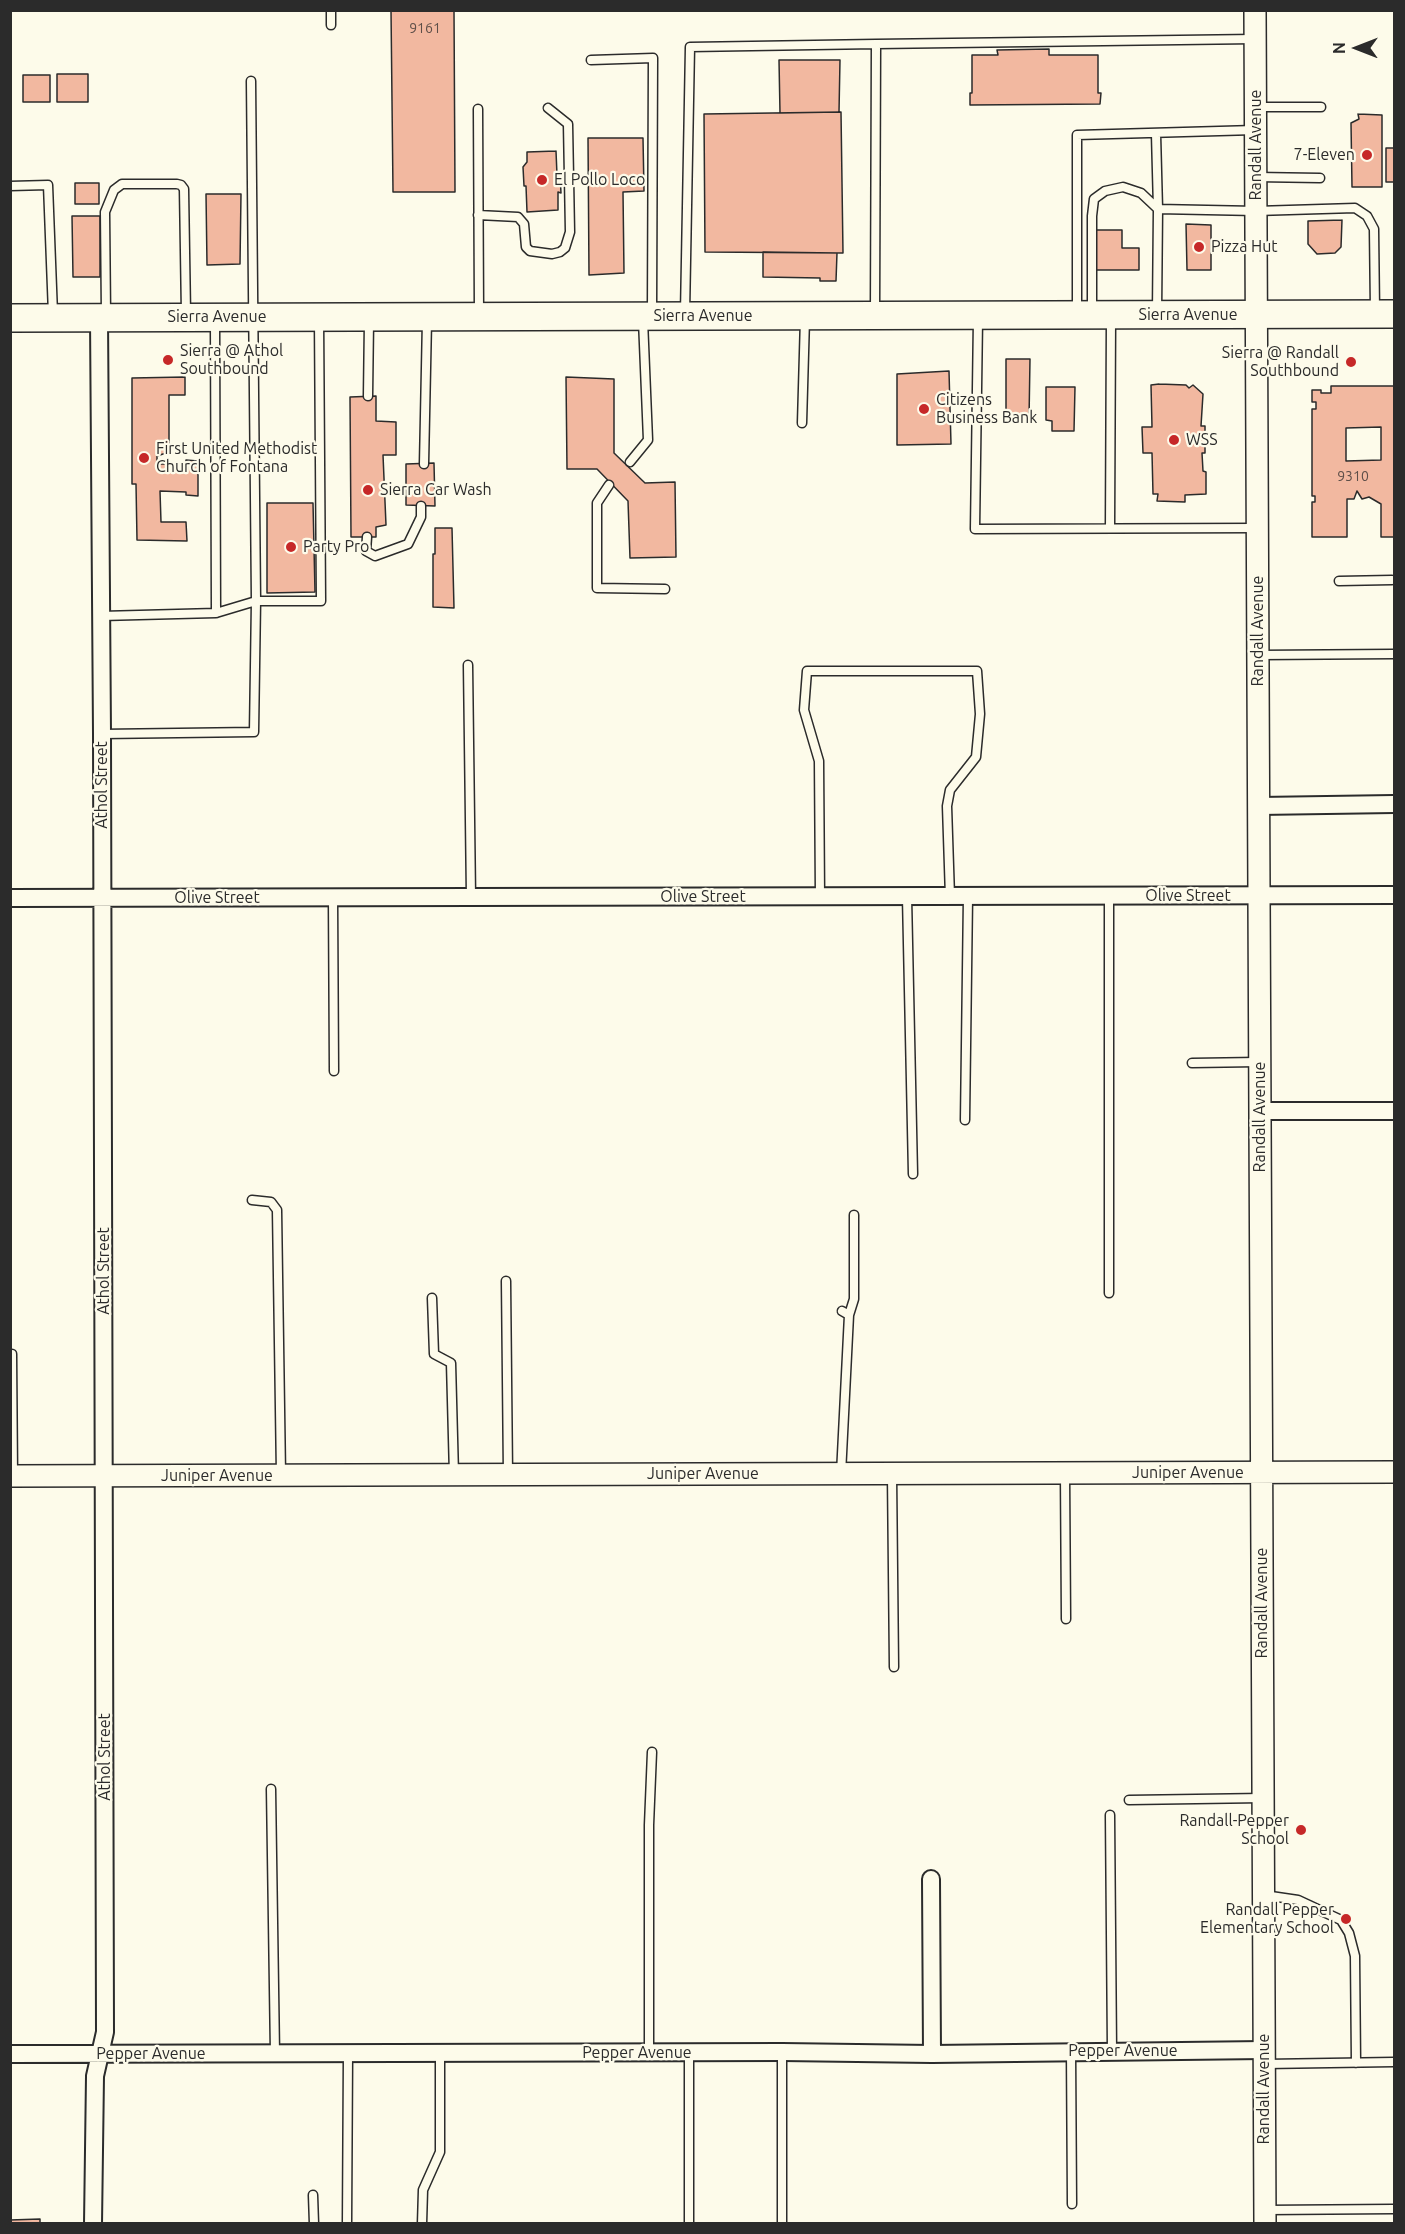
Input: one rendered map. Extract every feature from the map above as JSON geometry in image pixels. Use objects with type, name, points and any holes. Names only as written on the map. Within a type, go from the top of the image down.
[{"type":"main road","name":"Sierra Avenue","points":[[10,318],[1385,314]]},
{"type":"street","name":"Randall Avenue","points":[[1255,10],[1265,2217]]},
{"type":"street","name":"Athol Street","points":[[93,2223],[95,2076],[105,2032],[102,318]]},
{"type":"street","points":[[1259,806],[1395,804]]},
{"type":"street","name":"Olive Street","points":[[10,898],[1395,895]]},
{"type":"street","points":[[1260,1111],[1395,1111]]},
{"type":"street","name":"Juniper Avenue","points":[[12,1476],[1395,1472]]},
{"type":"street","points":[[931,1879],[932,2054]]},
{"type":"street","name":"Pepper Avenue","points":[[10,2054],[689,2052],[932,2054],[1112,2051],[1264,2057]]},
{"type":"lane","points":[[331,10],[331,25]]},
{"type":"lane","points":[[685,316],[690,47],[1255,39]]},
{"type":"lane","points":[[875,316],[876,44]]},
{"type":"lane","points":[[591,60],[653,58],[647,316],[648,440],[630,462]]},
{"type":"lane","points":[[102,734],[254,732],[256,601],[251,81]]},
{"type":"lane","points":[[1256,107],[1321,107]]},
{"type":"lane","points":[[478,215],[518,217],[524,224],[526,247],[530,251],[552,254],[565,248],[570,232],[568,124],[548,108]]},
{"type":"lane","points":[[478,109],[479,317]]},
{"type":"lane","points":[[1110,528],[1077,135],[1256,130]]},
{"type":"lane","points":[[1156,134],[1158,209],[1156,315]]},
{"type":"lane","points":[[1256,177],[1320,178]]},
{"type":"lane","points":[[102,318],[105,212],[109,198],[122,184],[177,184],[181,185],[185,196],[186,318]]},
{"type":"lane","points":[[10,186],[48,185],[53,318]]},
{"type":"lane","points":[[1093,315],[1092,216],[1094,199],[1105,191],[1123,187],[1141,193],[1158,209],[1256,211],[1355,208],[1367,216],[1374,229],[1385,314]]},
{"type":"lane","points":[[978,315],[975,529],[1257,528]]},
{"type":"lane","points":[[802,423],[805,316]]},
{"type":"lane","points":[[215,317],[216,613]]},
{"type":"lane","points":[[101,616],[216,613],[256,601],[321,601],[319,317]]},
{"type":"lane","points":[[368,396],[369,317]]},
{"type":"lane","points":[[424,464],[427,317]]},
{"type":"lane","points":[[609,486],[597,503],[597,588],[665,589]]},
{"type":"lane","points":[[367,537],[366,551],[375,556],[408,544],[421,517],[421,506]]},
{"type":"lane","points":[[1339,581],[1392,580]]},
{"type":"lane","points":[[1258,655],[1395,654]]},
{"type":"lane","points":[[468,665],[471,897]]},
{"type":"lane","points":[[820,897],[819,761],[804,710],[807,671],[977,671],[980,714],[976,757],[950,790],[947,806],[950,897]]},
{"type":"lane","points":[[1109,896],[1109,1293]]},
{"type":"lane","points":[[907,897],[913,1174]]},
{"type":"lane","points":[[965,1120],[968,897]]},
{"type":"lane","points":[[333,898],[334,1071]]},
{"type":"lane","points":[[1192,1063],[1260,1062]]},
{"type":"lane","points":[[252,1200],[271,1202],[278,1210],[281,1475]]},
{"type":"lane","points":[[841,1474],[846,1313],[854,1299],[854,1215]]},
{"type":"lane","points":[[506,1281],[508,1475]]},
{"type":"lane","points":[[432,1298],[434,1354],[451,1363],[454,1475]]},
{"type":"lane","points":[[12,1354],[12,1476]]},
{"type":"lane","points":[[892,1474],[894,1667]]},
{"type":"lane","points":[[1065,1474],[1066,1619]]},
{"type":"lane","points":[[649,2053],[649,1825],[652,1752]]},
{"type":"lane","points":[[272,1789],[275,2054]]},
{"type":"lane","points":[[1129,1800],[1263,1798]]},
{"type":"lane","points":[[1110,1815],[1112,2051]]},
{"type":"lane","points":[[1263,1895],[1298,1900],[1341,1920],[1349,1933],[1355,1956],[1356,2063]]},
{"type":"lane","points":[[1071,2051],[1072,2204]]},
{"type":"lane","points":[[688,2223],[689,2052]]},
{"type":"lane","points":[[782,2052],[782,2223]]},
{"type":"lane","points":[[422,2223],[423,2190],[440,2152],[440,2053]]},
{"type":"lane","points":[[347,2223],[348,2054]]},
{"type":"lane","points":[[1264,2057],[1356,2063],[1395,2062]]},
{"type":"lane","points":[[313,2195],[314,2223]]},
{"type":"lane","points":[[1265,2217],[1395,2209]]},
{"type":"building","points":[[391,10],[454,10],[455,192],[393,192]]},
{"type":"building","points":[[1049,49],[1049,55],[1098,55],[1100,104],[970,105],[972,55],[998,55],[997,50]]},
{"type":"building","points":[[779,60],[840,60],[839,112],[780,113]]},
{"type":"building","points":[[57,74],[88,74],[88,102],[57,102]]},
{"type":"building","points":[[23,75],[50,75],[50,102],[23,102]]},
{"type":"building","points":[[841,112],[843,253],[705,252],[704,114]]},
{"type":"building","name":"7-Eleven","points":[[1358,114],[1382,115],[1382,187],[1352,187],[1351,123],[1359,119]]},
{"type":"building","points":[[588,138],[643,138],[644,191],[623,192],[624,273],[589,275]]},
{"type":"building","points":[[1386,148],[1394,148],[1394,182],[1386,182]]},
{"type":"building","name":"El Pollo Loco","points":[[556,151],[557,175],[560,175],[561,193],[558,192],[558,210],[527,212],[523,167],[527,162],[527,152]]},
{"type":"building","points":[[75,183],[99,183],[99,204],[75,204]]},
{"type":"building","points":[[206,194],[241,194],[240,264],[207,265]]},
{"type":"building","points":[[72,216],[100,216],[100,277],[73,277]]},
{"type":"building","points":[[1342,220],[1341,247],[1335,253],[1317,254],[1308,244],[1308,221]]},
{"type":"building","name":"Pizza Hut","points":[[1186,224],[1211,225],[1211,270],[1187,270]]},
{"type":"building","points":[[1094,230],[1122,230],[1122,248],[1139,248],[1139,270],[1094,270]]},
{"type":"building","points":[[763,252],[837,253],[836,281],[820,281],[820,278],[763,277]]},
{"type":"building","points":[[1006,359],[1030,359],[1029,420],[1006,421]]},
{"type":"building","name":"Citizens Business Bank","points":[[949,371],[951,444],[897,445],[897,374]]},
{"type":"building","name":"First United Methodist Church of Fontana","points":[[185,377],[185,395],[169,395],[169,452],[157,456],[157,464],[186,464],[186,460],[198,461],[198,496],[186,495],[186,492],[160,491],[161,522],[186,522],[187,541],[137,540],[136,484],[132,484],[132,378]]},
{"type":"building","points":[[566,377],[614,379],[614,453],[645,483],[675,482],[676,557],[630,558],[628,501],[597,469],[567,469]]},
{"type":"building","name":"WSS","points":[[1151,385],[1186,385],[1189,388],[1193,385],[1203,394],[1201,426],[1205,426],[1205,453],[1202,453],[1203,471],[1206,472],[1206,494],[1185,495],[1185,502],[1157,501],[1158,494],[1153,494],[1152,453],[1143,453],[1142,427],[1152,427]]},
{"type":"building","points":[[1331,386],[1394,386],[1394,537],[1381,537],[1381,504],[1369,497],[1362,499],[1357,491],[1354,499],[1347,499],[1347,537],[1312,537],[1312,502],[1315,502],[1315,496],[1312,496],[1312,409],[1316,409],[1316,402],[1312,402],[1312,390],[1331,393]],"holes":[[[1381,427],[1381,460],[1346,461],[1346,428]]]},
{"type":"building","name":"Citizens Business Bank","points":[[1046,387],[1075,387],[1074,431],[1052,431],[1052,421],[1046,420]]},
{"type":"building","name":"Sierra Car Wash","points":[[376,396],[376,421],[396,422],[396,455],[383,455],[386,525],[376,527],[376,537],[351,537],[350,397]]},
{"type":"building","points":[[434,463],[435,506],[406,505],[406,464]]},
{"type":"building","name":"Party Pro","points":[[267,503],[313,503],[315,592],[267,593]]},
{"type":"building","points":[[435,528],[452,528],[454,608],[433,607]]},
{"type":"building","points":[[40,2219],[40,2224],[10,2224],[10,2220]]},
{"type":"place","name":"7-Eleven","points":[[1367,155]]},
{"type":"place","name":"El Pollo Loco","points":[[542,180]]},
{"type":"place","name":"Pizza Hut","points":[[1199,247]]},
{"type":"place","name":"Sierra @ Athol Southbound","points":[[168,360]]},
{"type":"place","name":"Sierra @ Randall Southbound","points":[[1351,362]]},
{"type":"place","name":"Citizens Business Bank","points":[[924,409]]},
{"type":"place","name":"WSS","points":[[1174,440]]},
{"type":"place","name":"First United Methodist Church of Fontana","points":[[144,458]]},
{"type":"place","name":"Sierra Car Wash","points":[[368,490]]},
{"type":"place","name":"Party Pro","points":[[291,547]]},
{"type":"place","name":"Randall-Pepper School","points":[[1301,1830]]},
{"type":"place","name":"Randall Pepper Elementary School","points":[[1346,1919]]}]
